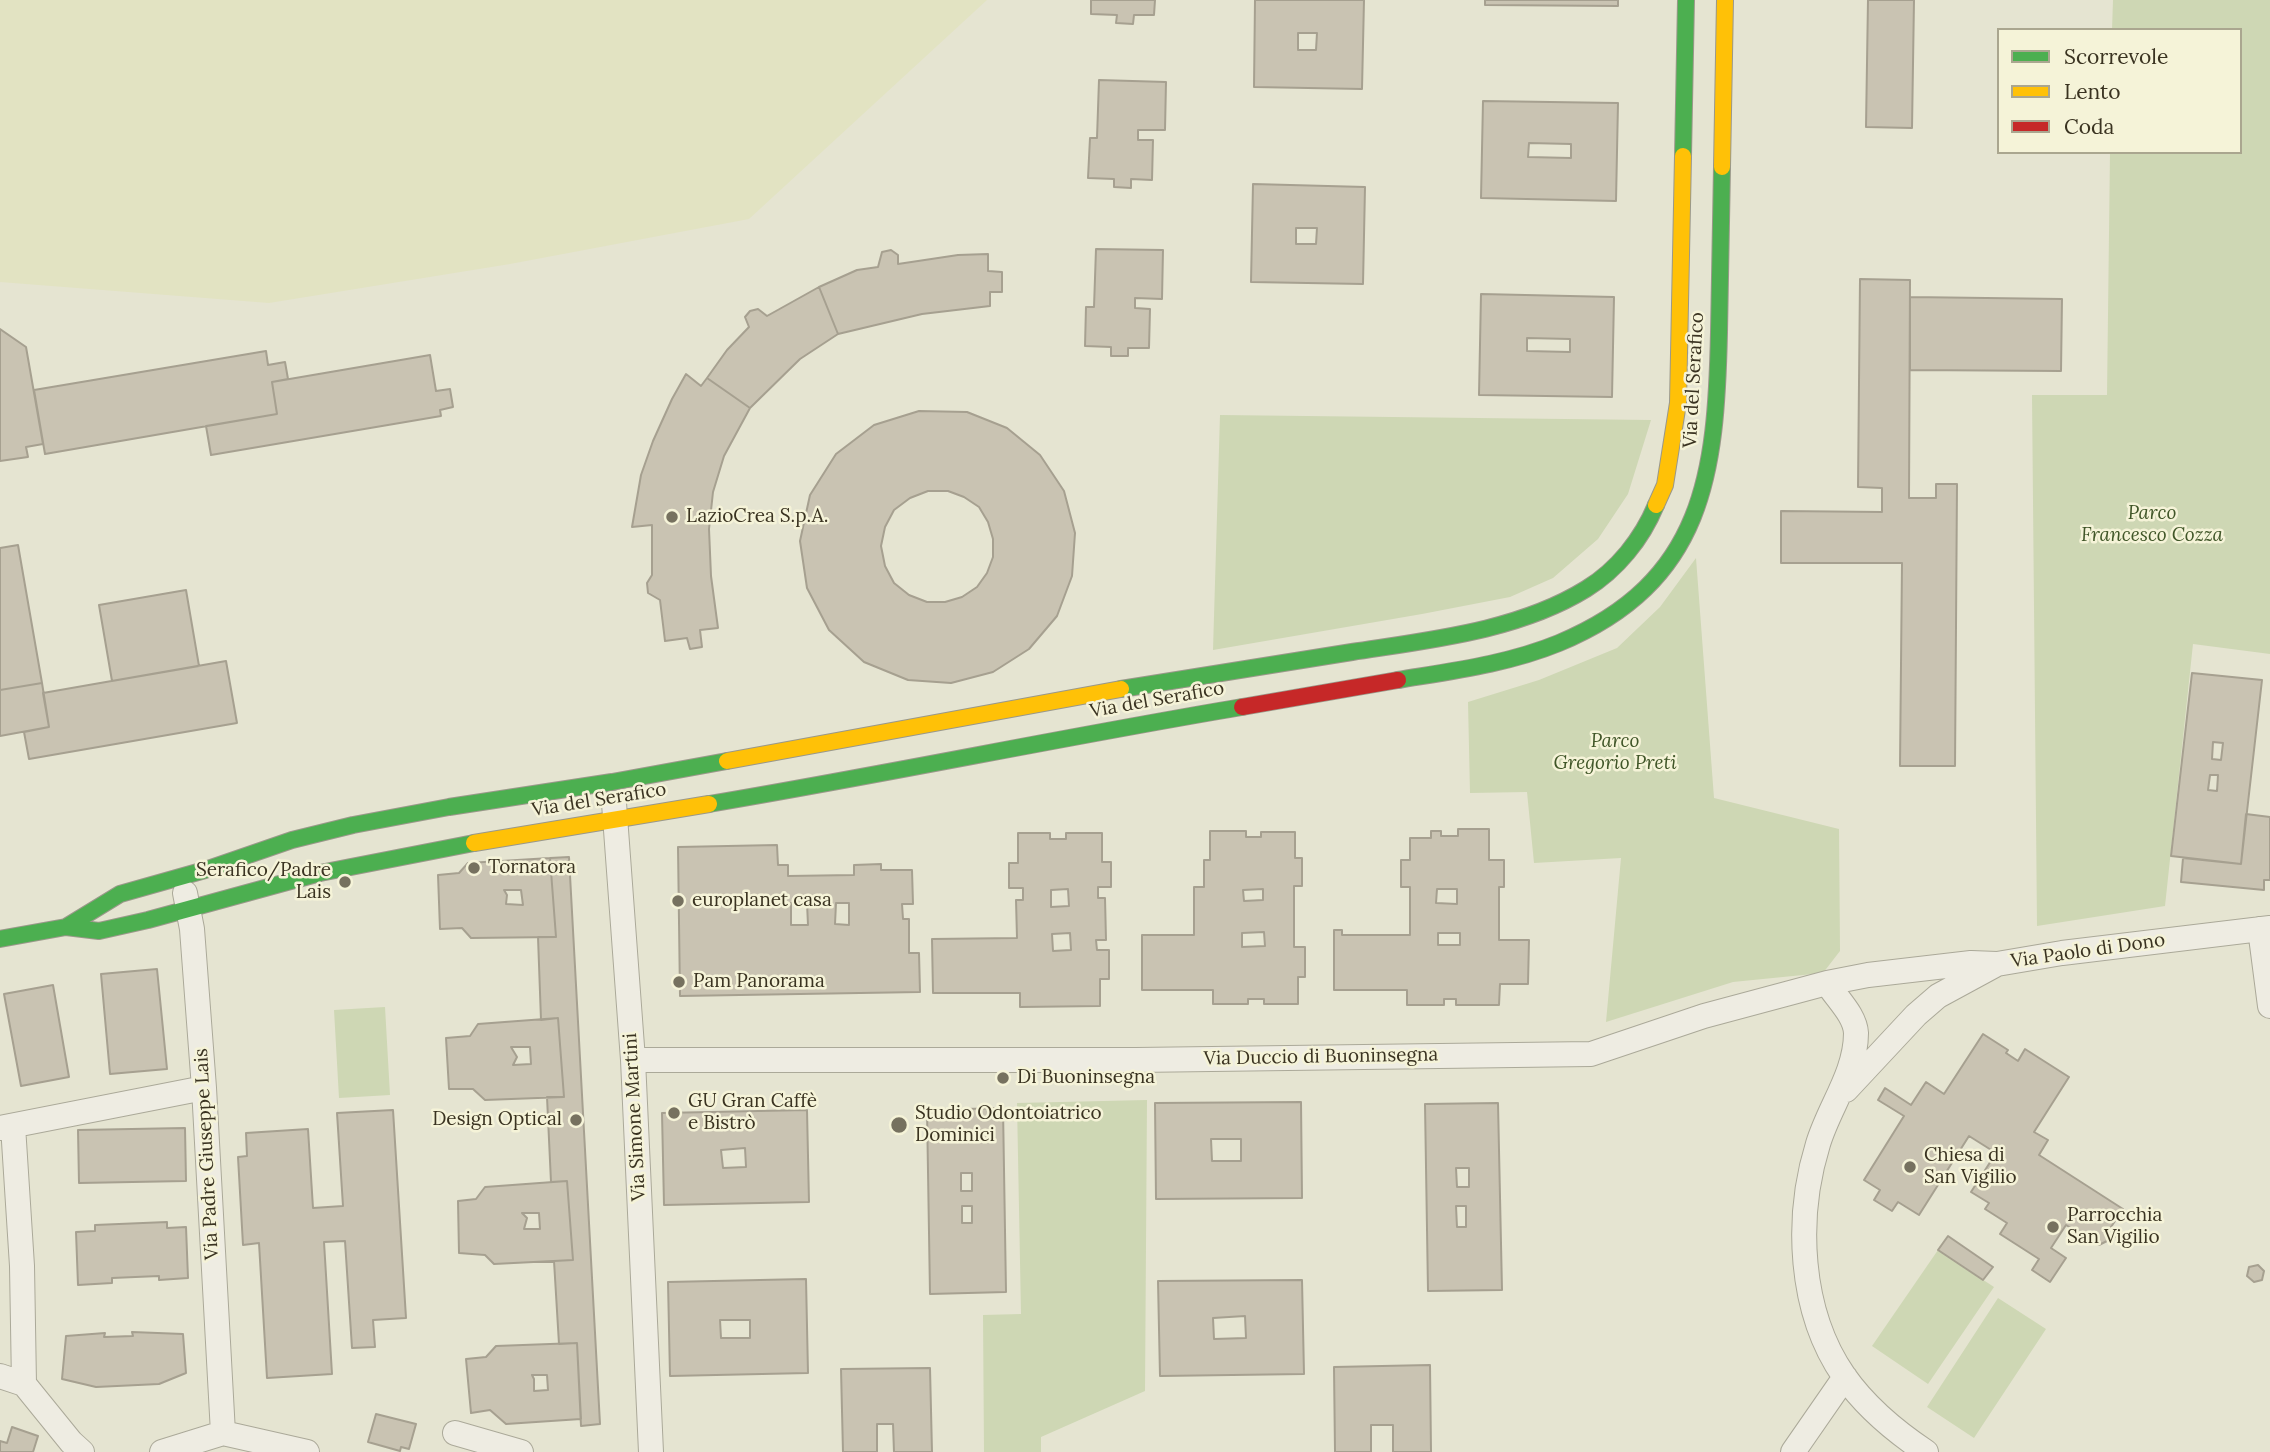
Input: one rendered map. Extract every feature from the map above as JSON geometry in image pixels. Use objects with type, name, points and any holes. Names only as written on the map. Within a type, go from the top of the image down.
[{"type":"street","name":"Via del Serafico","points":[[66,927],[96,906],[120,894],[181,877],[263,848],[341,828],[424,811],[612,782],[1061,699],[1450,636],[1545,611],[1586,589],[1609,572],[1646,528],[1660,497],[1670,460],[1678,403],[1686,0]]},
{"type":"street","name":"Via del Serafico","points":[[0,939],[66,927],[99,931],[337,870],[475,842],[874,775],[1082,734],[1480,666],[1550,647],[1588,630],[1646,589],[1669,562],[1689,526],[1707,475],[1716,422],[1718,383],[1725,0]]},
{"type":"street","points":[[1684,132],[1723,132]]},
{"type":"street","name":"Via Simone Martini","points":[[612,782],[633,1060],[651,1452]]},
{"type":"street","name":"Via Padre Giuseppe Lais","points":[[181,877],[188,909],[204,1088],[223,1433]]},
{"type":"street","points":[[2265,928],[2270,1006]]},
{"type":"street","name":"Via Paolo di Dono","points":[[1834,1104],[1923,1009],[1949,990],[1997,964],[2062,953],[2265,928]]},
{"type":"street","name":"Via Duccio di Buoninsegna","points":[[633,1060],[1136,1060],[1591,1054],[1704,1016],[1827,983],[1958,964],[1997,964]]},
{"type":"street","name":"Via Paolo di Dono","points":[[1827,983],[1853,1019],[1856,1032],[1850,1067],[1823,1126],[1810,1171],[1805,1239],[1810,1291],[1817,1321],[1844,1377],[1885,1420],[1926,1452]]},
{"type":"street","points":[[24,1384],[22,1266],[6,1127],[204,1088]]},
{"type":"street","points":[[0,1376],[24,1384],[82,1452]]},
{"type":"street","points":[[1793,1452],[1844,1377]]},
{"type":"street","points":[[162,1452],[223,1433],[307,1452]]},
{"type":"street","points":[[455,1433],[521,1452]]},
{"type":"green space","points":[[0,0],[987,0],[749,219],[510,264],[269,303],[0,282]]},
{"type":"green space","name":"Parco Francesco Cozza","points":[[2113,0],[2270,0],[2270,654],[2193,644],[2165,906],[2037,926],[2032,395],[2107,395],[2110,154],[2242,154],[2242,28],[2112,28]]},
{"type":"green space","points":[[1220,415],[1651,420],[1628,494],[1598,539],[1553,578],[1510,597],[1213,650]]},
{"type":"green space","name":"Parco Gregorio Preti","points":[[1696,558],[1714,798],[1839,829],[1840,951],[1823,973],[1733,982],[1606,1022],[1621,858],[1534,863],[1527,792],[1470,793],[1468,702],[1539,680],[1617,648],[1660,607]]},
{"type":"green space","points":[[385,1007],[390,1095],[339,1098],[334,1010]]},
{"type":"green space","points":[[1147,1100],[1145,1391],[1041,1437],[1041,1452],[984,1452],[983,1315],[1021,1314],[1017,1103]]},
{"type":"green space","points":[[1938,1250],[1994,1287],[1928,1384],[1872,1346]]},
{"type":"green space","points":[[1998,1298],[2046,1329],[1974,1438],[1927,1407]]},
{"type":"building","points":[[1091,0],[1155,0],[1154,15],[1134,15],[1133,24],[1116,23],[1117,15],[1091,14]]},
{"type":"building","points":[[1255,0],[1364,0],[1362,89],[1254,87]],"holes":[[[1298,33],[1317,33],[1316,50],[1298,50]]]},
{"type":"building","points":[[1485,0],[1618,0],[1618,6],[1485,5]]},
{"type":"building","points":[[1868,0],[1914,0],[1912,128],[1866,127]]},
{"type":"building","points":[[1099,80],[1166,82],[1165,130],[1138,130],[1138,140],[1153,140],[1152,180],[1131,179],[1131,188],[1114,187],[1114,179],[1088,178],[1090,138],[1097,138]]},
{"type":"building","points":[[1483,101],[1618,103],[1616,201],[1481,198]],"holes":[[[1529,143],[1571,144],[1571,158],[1528,157]]]},
{"type":"building","points":[[1253,184],[1365,187],[1363,284],[1251,282]],"holes":[[[1296,228],[1317,228],[1316,244],[1296,244]]]},
{"type":"building","points":[[1096,249],[1163,250],[1162,299],[1135,298],[1135,308],[1150,309],[1149,348],[1128,348],[1128,356],[1111,356],[1111,347],[1085,346],[1086,307],[1094,307]]},
{"type":"building","points":[[891,250],[898,255],[898,264],[958,255],[988,254],[988,271],[1002,272],[1002,292],[990,292],[990,306],[922,314],[838,334],[819,287],[857,270],[878,267],[882,252]]},
{"type":"building","points":[[1860,279],[1910,280],[1909,498],[1936,498],[1936,484],[1957,484],[1955,766],[1900,766],[1902,563],[1781,563],[1781,511],[1882,512],[1882,488],[1858,487]]},
{"type":"building","points":[[819,287],[838,334],[800,359],[750,408],[707,378],[727,350],[749,327],[745,317],[750,311],[758,309],[767,316]]},
{"type":"building","points":[[1481,294],[1614,297],[1612,397],[1479,395]],"holes":[[[1527,338],[1570,339],[1570,352],[1527,351]]]},
{"type":"building","points":[[1910,297],[2062,299],[2061,371],[1910,370]]},
{"type":"building","points":[[0,329],[26,347],[43,444],[26,447],[28,457],[0,461]]},
{"type":"building","points":[[266,351],[268,365],[285,362],[288,379],[272,382],[277,414],[45,454],[34,390]]},
{"type":"building","points":[[430,355],[436,391],[450,389],[453,407],[440,410],[441,416],[211,455],[206,426],[277,414],[272,382]]},
{"type":"building","name":"LazioCrea S.p.A.","points":[[686,374],[701,386],[707,378],[750,408],[724,456],[713,492],[709,529],[711,576],[718,628],[700,630],[702,647],[690,649],[687,638],[665,641],[660,600],[648,593],[647,583],[652,575],[652,525],[632,527],[641,475],[653,441]]},
{"type":"building","points":[[919,411],[967,412],[1007,428],[1040,455],[1064,491],[1075,533],[1072,576],[1057,616],[1029,649],[993,672],[951,683],[908,680],[864,662],[829,630],[807,588],[800,541],[810,495],[836,454],[874,425]],"holes":[[[928,491],[948,491],[979,507],[988,522],[993,539],[993,557],[987,573],[977,587],[962,597],[945,602],[927,602],[909,595],[894,583],[885,566],[881,546],[885,527],[894,510],[910,498]]]},
{"type":"building","points":[[18,545],[42,683],[0,690],[0,548]]},
{"type":"building","points":[[186,590],[199,666],[112,681],[99,605]]},
{"type":"building","points":[[226,661],[237,723],[29,759],[24,732],[49,727],[43,693]]},
{"type":"building","points":[[2192,673],[2262,680],[2241,864],[2171,856]],"holes":[[[2213,742],[2223,743],[2221,760],[2212,759]],[[2210,775],[2218,775],[2217,791],[2208,790]]]},
{"type":"building","points":[[42,683],[49,727],[0,736],[0,690]]},
{"type":"building","points":[[2246,814],[2270,817],[2270,880],[2264,880],[2264,890],[2181,882],[2183,858],[2241,864]]},
{"type":"building","points":[[1458,829],[1489,829],[1489,860],[1504,860],[1504,887],[1499,887],[1499,940],[1529,940],[1528,984],[1500,984],[1499,1005],[1456,1005],[1456,999],[1444,999],[1444,1005],[1407,1005],[1407,990],[1334,990],[1334,930],[1342,930],[1342,935],[1410,935],[1410,887],[1401,887],[1401,860],[1410,860],[1410,838],[1431,838],[1431,831],[1441,831],[1441,836],[1458,836]],"holes":[[[1437,889],[1457,889],[1457,904],[1436,903]],[[1438,933],[1460,933],[1460,945],[1438,945]]]},
{"type":"building","points":[[1210,831],[1246,831],[1246,837],[1261,837],[1261,832],[1295,832],[1295,858],[1302,858],[1302,886],[1294,886],[1294,947],[1305,947],[1305,977],[1298,977],[1298,1004],[1264,1004],[1264,999],[1248,999],[1248,1004],[1213,1004],[1213,990],[1142,990],[1142,935],[1194,935],[1194,887],[1204,887],[1204,860],[1210,860]],"holes":[[[1263,889],[1263,900],[1244,901],[1243,890]],[[1264,932],[1265,946],[1242,947],[1242,933]]]},
{"type":"building","points":[[1018,833],[1050,833],[1050,839],[1066,839],[1066,833],[1102,833],[1102,862],[1111,862],[1111,887],[1098,887],[1098,898],[1105,898],[1106,940],[1096,940],[1097,950],[1109,950],[1109,979],[1100,979],[1100,1006],[1020,1007],[1020,993],[933,993],[932,939],[1017,938],[1016,900],[1023,900],[1023,888],[1009,888],[1009,863],[1018,863]],"holes":[[[1068,889],[1069,906],[1051,907],[1051,890]],[[1070,933],[1071,950],[1053,951],[1052,934]]]},
{"type":"building","points":[[777,845],[778,865],[788,865],[788,876],[854,875],[854,865],[881,864],[881,870],[912,870],[913,904],[902,904],[903,919],[909,919],[909,953],[919,953],[920,992],[680,996],[678,847]],"holes":[[[791,903],[807,903],[808,925],[791,925]],[[836,903],[849,903],[849,925],[835,924]]]},
{"type":"building","points":[[569,857],[600,1424],[581,1426],[577,1343],[559,1344],[554,1261],[573,1260],[567,1181],[551,1182],[547,1097],[564,1097],[558,1018],[541,1020],[538,937],[556,937],[550,858]]},
{"type":"building","points":[[550,858],[556,937],[471,938],[462,928],[440,929],[438,875],[459,873],[468,863]],"holes":[[[504,890],[521,890],[523,905],[506,904],[507,895]]]},
{"type":"building","points":[[157,969],[167,1069],[110,1074],[101,974]]},
{"type":"building","points":[[53,985],[69,1077],[21,1086],[4,994]]},
{"type":"building","points":[[558,1018],[564,1097],[485,1100],[473,1089],[449,1089],[446,1038],[470,1036],[478,1024]],"holes":[[[511,1047],[530,1047],[531,1064],[513,1065],[517,1057]]]},
{"type":"building","name":"Chiesa di San Vigilio","points":[[1983,1034],[2008,1050],[2006,1053],[2018,1061],[2025,1049],[2069,1077],[2034,1132],[2048,1140],[2039,1155],[2123,1209],[2107,1233],[2115,1237],[2099,1245],[2066,1225],[2051,1248],[2066,1258],[2050,1282],[2032,1270],[2039,1259],[2000,1234],[2007,1223],[1985,1209],[1989,1203],[1971,1192],[1996,1153],[1969,1136],[1919,1215],[1898,1202],[1892,1211],[1874,1200],[1880,1190],[1864,1180],[1904,1116],[1878,1100],[1885,1088],[1911,1105],[1926,1082],[1944,1094]]},
{"type":"building","points":[[1301,1102],[1302,1198],[1156,1199],[1155,1103]],"holes":[[[1211,1139],[1241,1139],[1241,1161],[1212,1161]]]},
{"type":"building","points":[[1498,1103],[1502,1290],[1428,1291],[1425,1104]],"holes":[[[1456,1168],[1469,1168],[1469,1187],[1457,1187]],[[1456,1206],[1466,1206],[1466,1227],[1457,1227]]]},
{"type":"building","points":[[1003,1108],[1006,1292],[930,1294],[927,1110]],"holes":[[[961,1173],[972,1173],[972,1191],[961,1191]],[[962,1206],[972,1206],[972,1223],[962,1223]]]},
{"type":"building","points":[[393,1110],[406,1318],[373,1320],[375,1347],[352,1348],[345,1241],[324,1242],[332,1374],[267,1378],[259,1243],[243,1245],[238,1157],[247,1156],[246,1133],[308,1129],[313,1208],[343,1206],[337,1113]]},
{"type":"building","points":[[807,1110],[809,1202],[664,1205],[662,1113]],"holes":[[[745,1148],[746,1167],[723,1168],[721,1150]]]},
{"type":"building","points":[[185,1128],[186,1181],[79,1183],[78,1130]]},
{"type":"building","points":[[567,1181],[573,1260],[494,1264],[485,1255],[459,1253],[458,1201],[476,1199],[485,1187]],"holes":[[[522,1213],[539,1213],[540,1229],[524,1229],[527,1218]]]},
{"type":"building","points":[[167,1222],[167,1228],[186,1227],[188,1278],[112,1278],[112,1283],[78,1285],[76,1232],[95,1231],[95,1225]]},
{"type":"building","points":[[1948,1236],[1993,1267],[1983,1280],[1938,1250]]},
{"type":"building","points":[[2258,1265],[2264,1271],[2262,1280],[2254,1282],[2247,1276],[2249,1267]]},
{"type":"building","points":[[806,1279],[808,1373],[670,1376],[668,1282]],"holes":[[[720,1320],[750,1320],[750,1338],[721,1338]]]},
{"type":"building","points":[[1302,1280],[1304,1374],[1160,1376],[1158,1281]],"holes":[[[1245,1316],[1246,1338],[1214,1339],[1213,1318]]]},
{"type":"building","points":[[132,1332],[183,1334],[186,1373],[159,1384],[96,1387],[62,1379],[66,1336],[105,1333],[104,1337],[133,1336]]},
{"type":"building","points":[[577,1343],[581,1419],[506,1424],[490,1410],[471,1413],[466,1359],[486,1357],[496,1346]],"holes":[[[532,1375],[547,1375],[548,1390],[534,1391]]]},
{"type":"building","points":[[1430,1365],[1431,1452],[1393,1452],[1393,1425],[1371,1425],[1371,1452],[1335,1452],[1334,1367]]},
{"type":"building","points":[[930,1368],[932,1452],[894,1452],[893,1424],[877,1424],[877,1452],[843,1452],[841,1369]]},
{"type":"building","points":[[376,1414],[416,1424],[409,1449],[401,1447],[400,1451],[368,1442]]},
{"type":"building","points":[[12,1427],[38,1436],[33,1452],[0,1452],[0,1441],[7,1443]]},
{"type":"traffic: fast","points":[[1683,156],[1686,0]]},
{"type":"traffic: fast","points":[[1398,680],[1500,662],[1559,643],[1608,618],[1645,588],[1673,555],[1693,518],[1706,476],[1713,432],[1719,332],[1722,167]]},
{"type":"traffic: fast","points":[[1121,689],[1442,638],[1532,615],[1586,589],[1608,573],[1636,542],[1656,505]]},
{"type":"traffic: fast","points":[[709,804],[1242,707]]},
{"type":"traffic: fast","points":[[66,927],[120,894],[205,870],[292,840],[353,825],[449,807],[727,761]]},
{"type":"traffic: fast","points":[[0,939],[66,927],[99,931],[320,873],[474,843]]},
{"type":"traffic: slow","points":[[1722,167],[1725,0]]},
{"type":"traffic: slow","points":[[1656,505],[1665,485],[1678,403],[1683,156]]},
{"type":"traffic: slow","points":[[727,761],[1121,689]]},
{"type":"traffic: slow","points":[[474,843],[709,804]]},
{"type":"traffic: jam","points":[[1242,707],[1398,680]]},
{"type":"place","name":"LazioCrea S.p.A.","points":[[672,517]]},
{"type":"place","name":"Tornatora","points":[[474,868]]},
{"type":"place","name":"Serafico/Padre Lais","points":[[345,882]]},
{"type":"place","name":"europlanet casa","points":[[678,901]]},
{"type":"place","name":"Pam Panorama","points":[[679,982]]},
{"type":"place","name":"Di Buoninsegna","points":[[1003,1078]]},
{"type":"place","name":"GU Gran Caffè e Bistrò","points":[[674,1113]]},
{"type":"place","name":"Design Optical","points":[[576,1120]]},
{"type":"place","name":"Studio Odontoiatrico Dominici","points":[[899,1125]]},
{"type":"place","name":"Chiesa di San Vigilio","points":[[1910,1167]]},
{"type":"place","name":"Parrocchia San Vigilio","points":[[2053,1227]]}]
